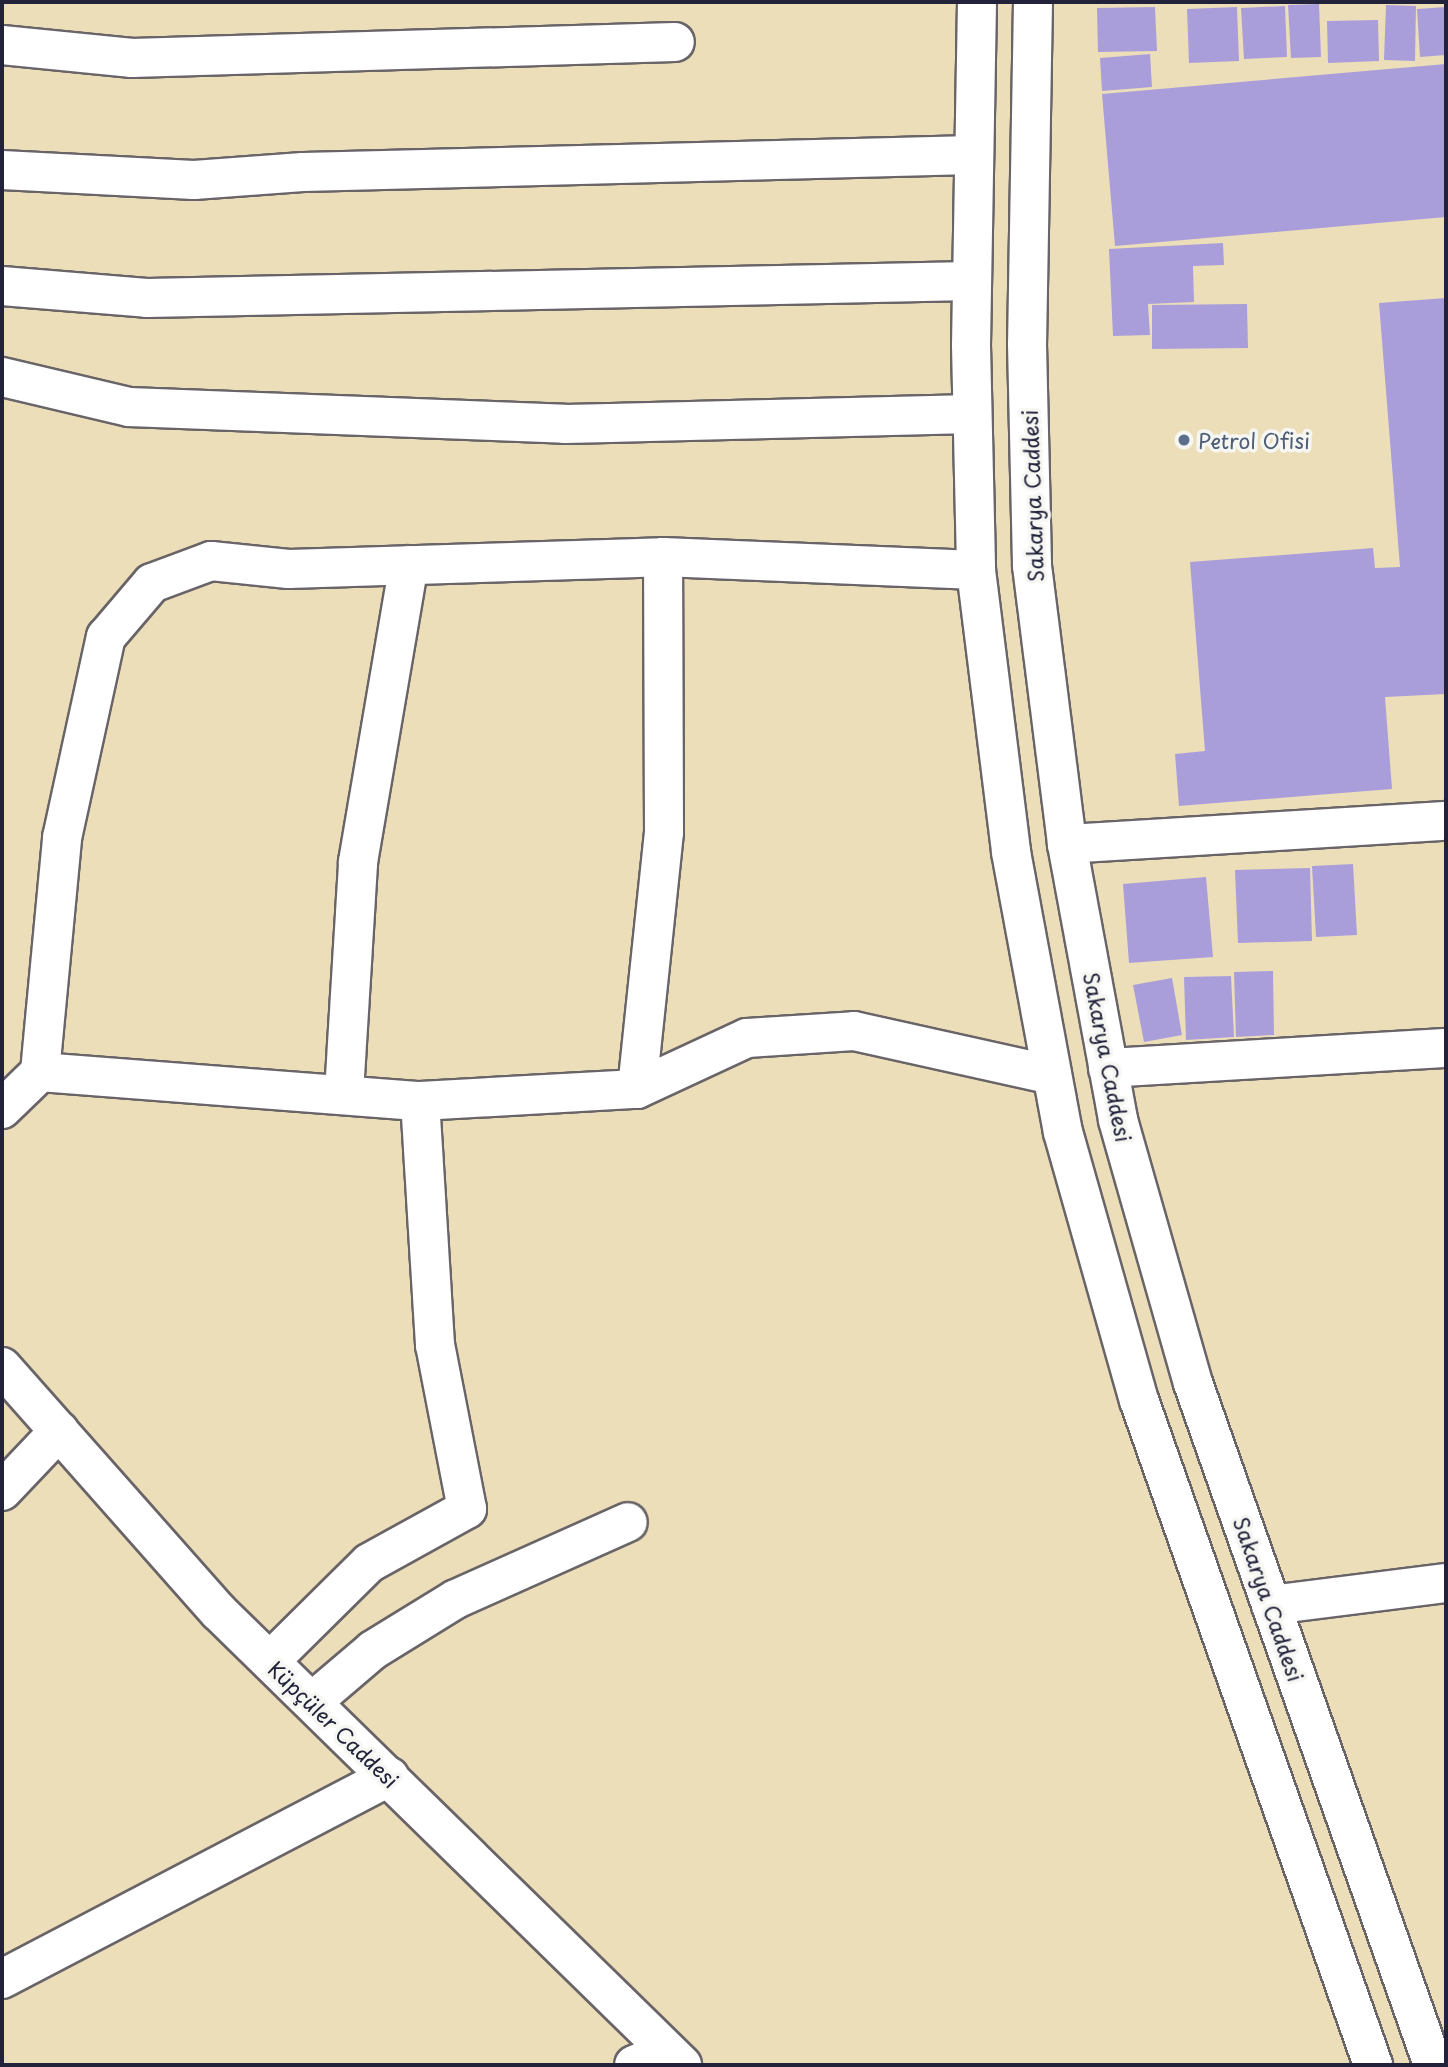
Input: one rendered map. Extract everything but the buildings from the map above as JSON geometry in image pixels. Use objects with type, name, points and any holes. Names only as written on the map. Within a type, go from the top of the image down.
[{"type":"street","points":[[977,2],[971,281],[976,570],[1011,852],[1052,1076],[1063,1132],[1139,1400],[1368,2064]]},
{"type":"street","name":"Sakarya Caddesi","points":[[1033,2],[1027,344],[1032,566],[1067,844],[1118,1120],[1193,1384],[1433,2065]]},
{"type":"street","points":[[2,45],[131,58],[676,42]]},
{"type":"street","points":[[2,170],[194,180],[303,172],[973,155]]},
{"type":"street","points":[[2,286],[148,298],[971,281]]},
{"type":"street","points":[[2,377],[129,407],[565,424],[972,414]]},
{"type":"street","points":[[2,1110],[40,1072],[62,838],[106,637],[152,583],[211,561],[289,569],[663,557],[976,570]]},
{"type":"street","points":[[637,1089],[664,832],[663,557]]},
{"type":"street","points":[[344,1093],[358,862],[409,565]]},
{"type":"street","points":[[1067,844],[1446,821]]},
{"type":"street","points":[[40,1072],[344,1093],[420,1101],[637,1089],[747,1038],[854,1031],[1052,1076]]},
{"type":"street","points":[[1108,1068],[1446,1048]]},
{"type":"street","points":[[270,1661],[369,1563],[467,1509],[435,1345],[420,1101]]},
{"type":"street","name":"Küpçüler Caddesi","points":[[2,1367],[219,1612],[389,1777],[661,2060]]},
{"type":"street","points":[[2,1491],[59,1431]]},
{"type":"street","points":[[312,1702],[373,1650],[456,1599],[628,1522]]},
{"type":"street","points":[[1271,1605],[1446,1583]]},
{"type":"street","points":[[2,1979],[389,1777]]},
{"type":"place","name":"Petrol Ofisi","points":[[1184,440]]}]
